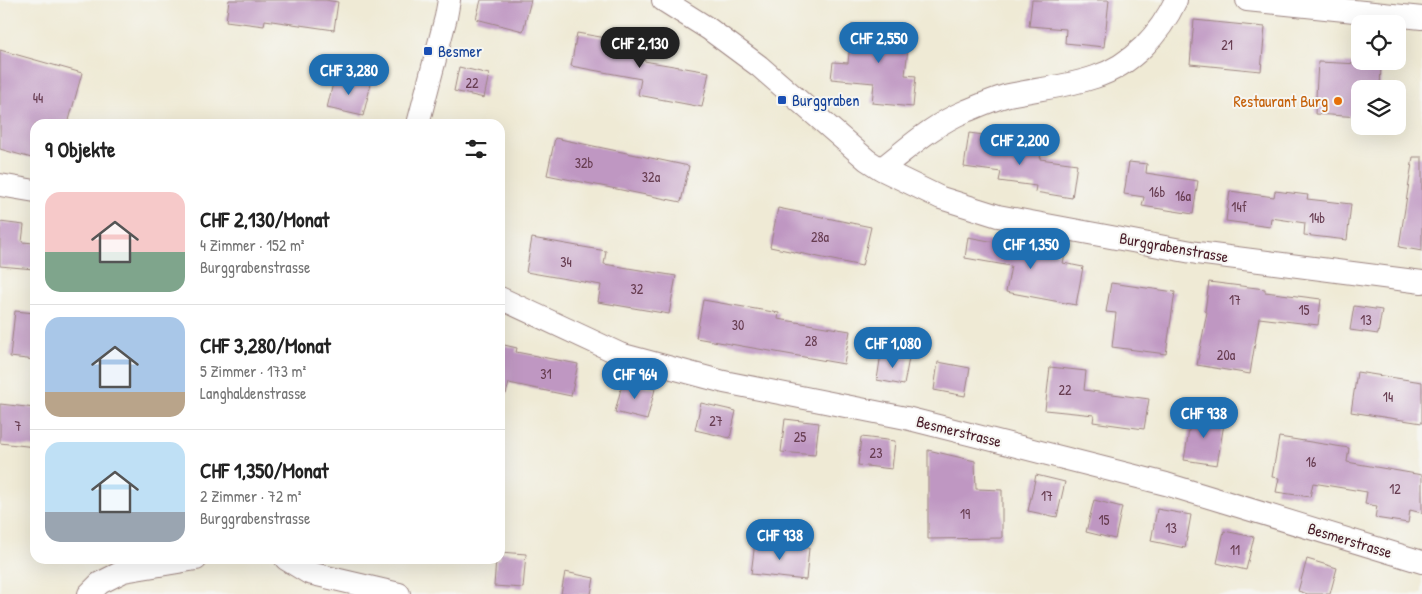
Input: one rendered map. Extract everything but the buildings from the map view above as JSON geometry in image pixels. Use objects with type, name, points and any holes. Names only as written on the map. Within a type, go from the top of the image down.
[{"type":"street","points":[[419,119],[449,0]]},
{"type":"street","name":"Burggrabenstrasse","points":[[663,0],[709,29],[759,66],[867,160],[881,169],[941,198],[998,216],[1197,253],[1422,282]]},
{"type":"street","points":[[881,169],[932,130],[964,112],[1004,97],[1096,77],[1126,62],[1151,40],[1170,14],[1176,0]]},
{"type":"street","points":[[1248,0],[1422,18]]},
{"type":"street","points":[[0,185],[30,190]]},
{"type":"street","name":"Besmerstrasse","points":[[505,300],[620,354],[724,382],[906,418],[1166,484],[1422,562]]},
{"type":"street","points":[[89,594],[100,583],[124,571],[166,564]]},
{"type":"street","points":[[294,564],[309,574],[399,594]]},
{"type":"place","name":"Besmer","points":[[428,51]]},
{"type":"place","name":"Burggraben","points":[[782,100]]},
{"type":"place","name":"Restaurant Burg","points":[[1338,101]]}]
